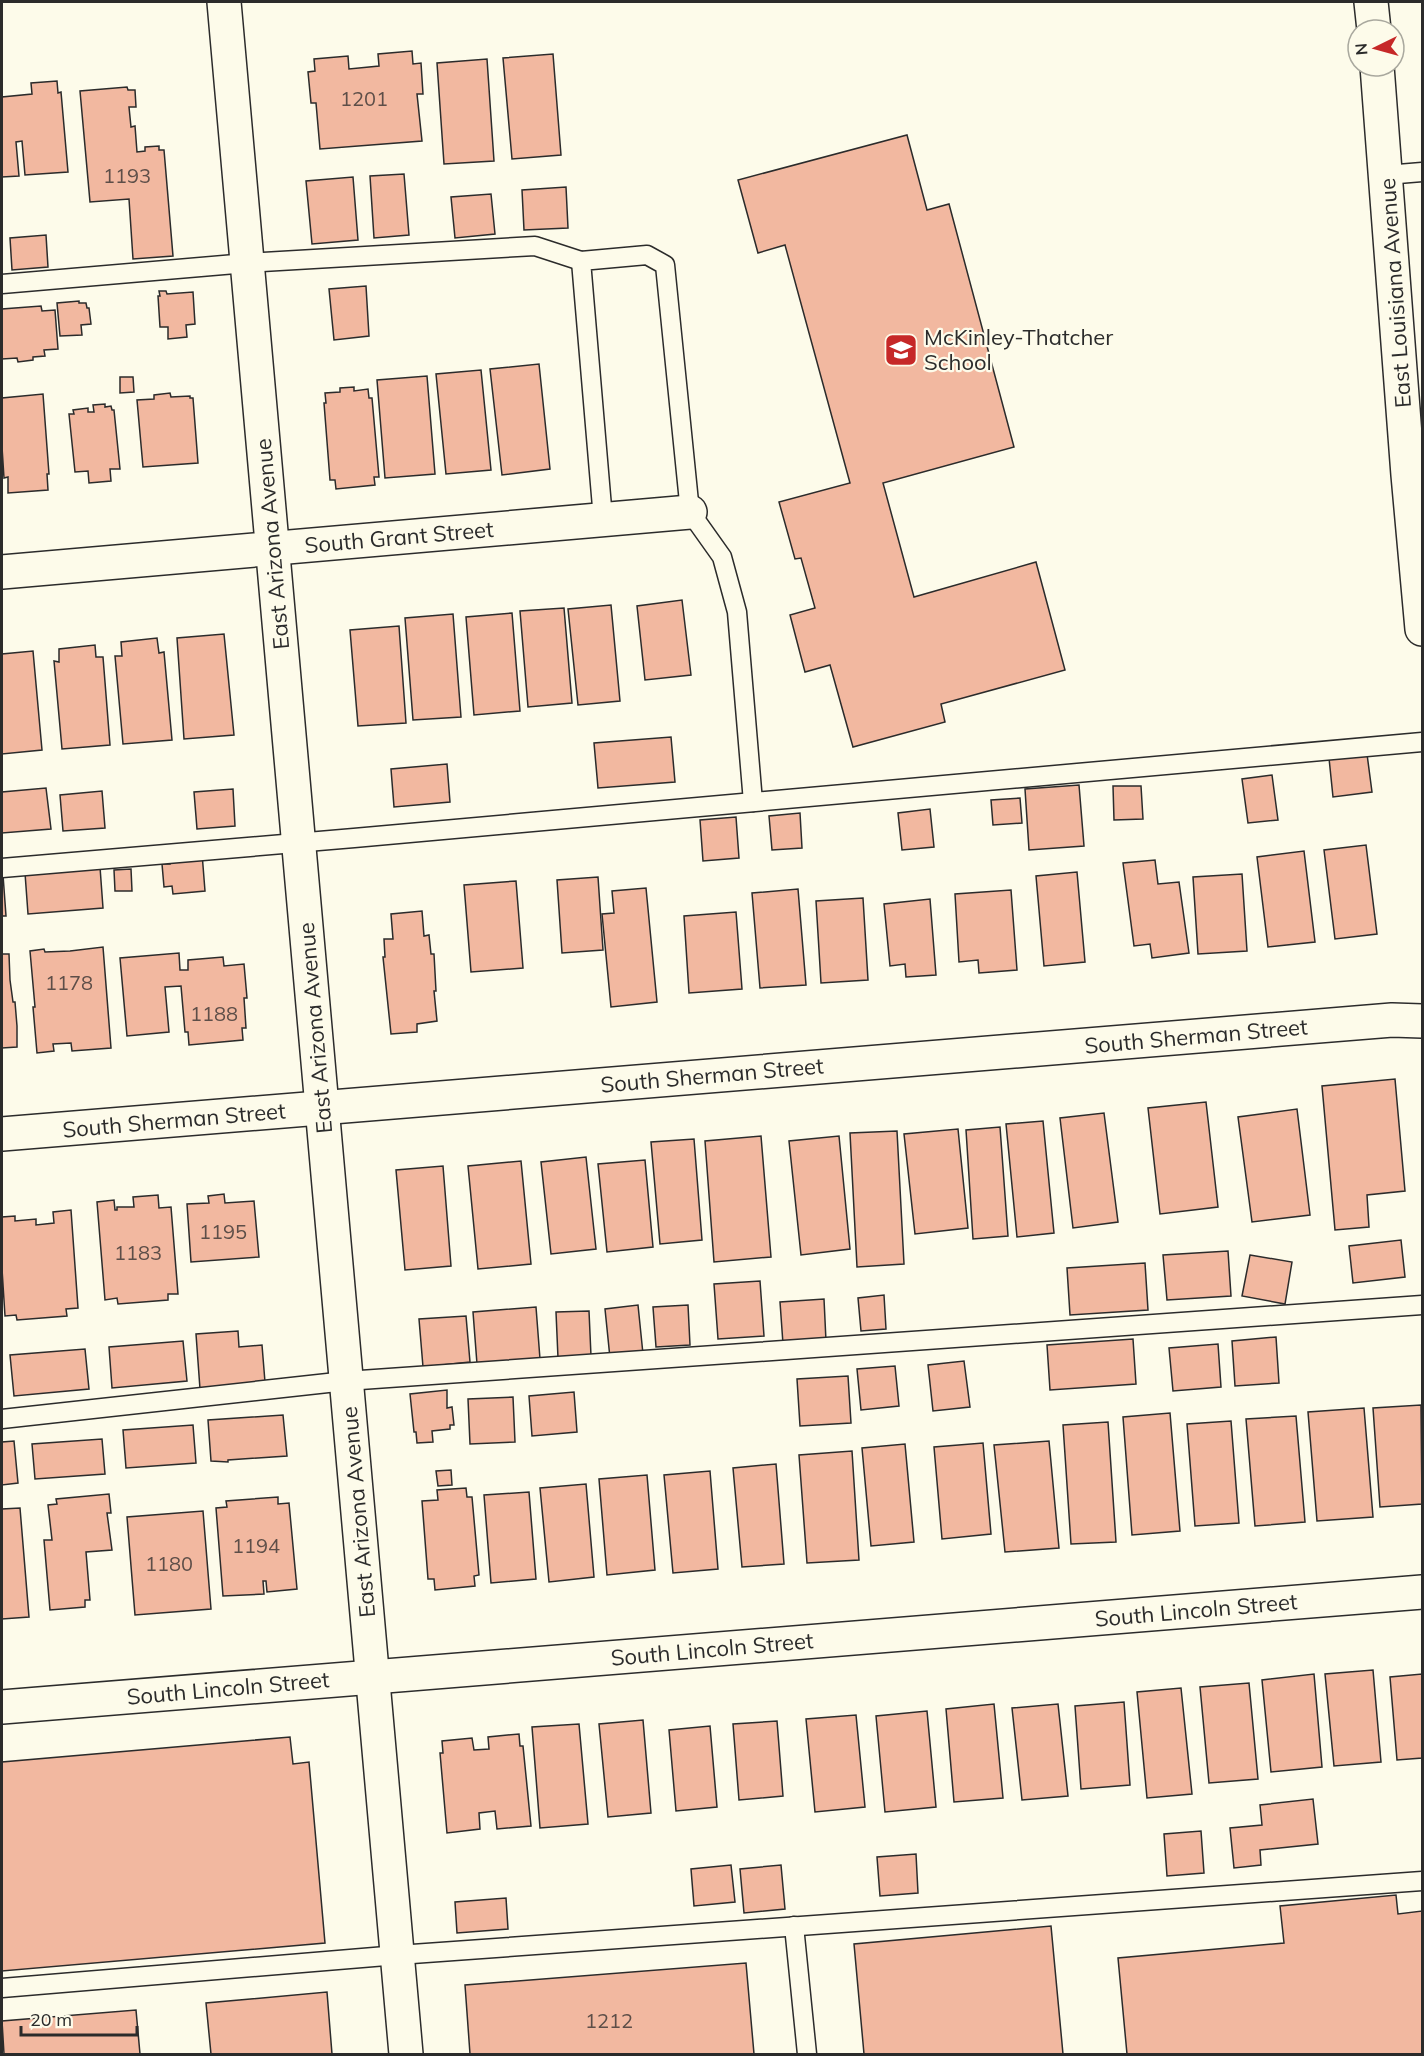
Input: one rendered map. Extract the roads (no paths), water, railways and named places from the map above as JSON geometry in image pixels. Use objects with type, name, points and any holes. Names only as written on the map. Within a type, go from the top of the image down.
[{"type":"street","name":"East Arizona Avenue","points":[[224,2],[406,2055]]},
{"type":"street","points":[[1371,2],[1373,18]]},
{"type":"street","name":"East Louisiana Avenue","points":[[1378,78],[1415,474],[1422,628]]},
{"type":"street","name":"South Grant Street","points":[[2,572],[690,512]]},
{"type":"street","name":"South Sherman Street","points":[[2,1134],[1380,1021],[1422,1021]]},
{"type":"street","name":"South Lincoln Street","points":[[2,1707],[1422,1592]]},
{"type":"lane","points":[[1386,175],[1422,172]]},
{"type":"lane","points":[[2,284],[247,263],[535,246],[581,261],[647,255],[665,265],[690,512],[722,557],[737,612],[753,802]]},
{"type":"lane","points":[[581,261],[603,519]]},
{"type":"lane","points":[[2,868],[1422,742]]},
{"type":"lane","points":[[2,1419],[346,1381],[1422,1305]]},
{"type":"lane","points":[[2,1988],[398,1955],[1422,1881]]},
{"type":"lane","points":[[794,1926],[807,2055]]},
{"type":"place","name":"McKinley-Thatcher School","points":[[901,350]]}]
